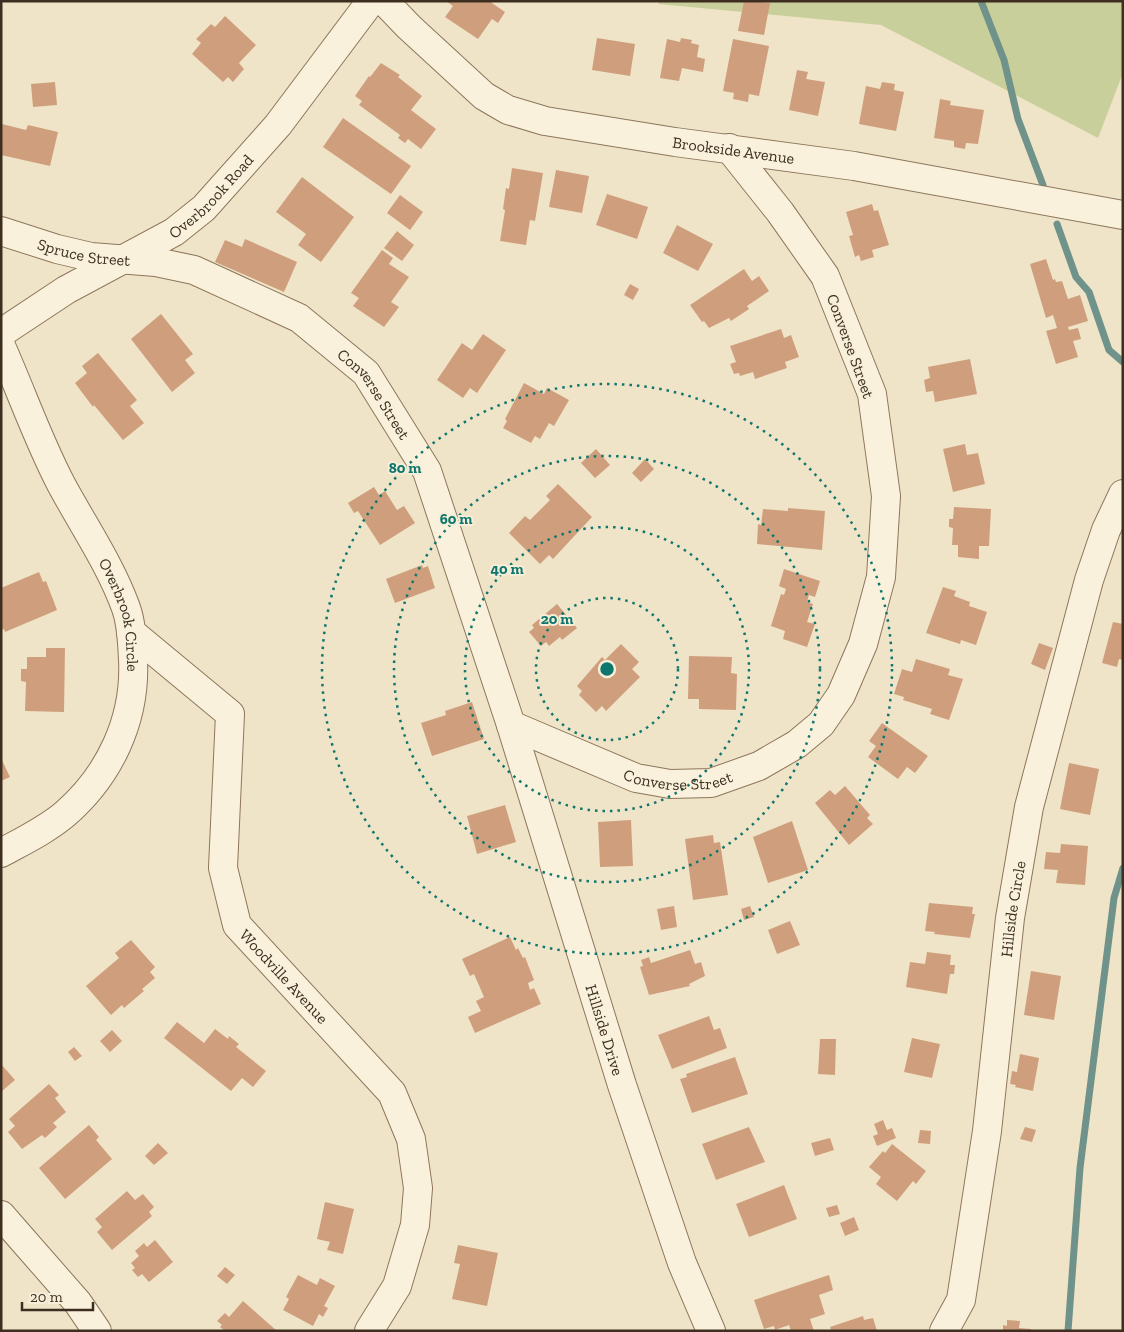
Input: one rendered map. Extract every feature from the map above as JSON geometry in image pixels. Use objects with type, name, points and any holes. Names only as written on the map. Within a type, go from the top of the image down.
[{"type":"street","name":"Overbrook Road","points":[[1,333],[66,290],[174,232],[204,208],[278,125],[371,1]]},
{"type":"street","name":"Brookside Avenue","points":[[384,1],[484,96],[508,110],[545,121],[892,172],[1123,215]]},
{"type":"street","name":"Converse Street","points":[[169,265],[194,270],[299,318],[366,373],[427,472],[511,725],[636,778],[670,784],[712,783],[759,766],[797,744],[821,724],[841,695],[863,644],[881,578],[886,496],[872,394],[824,276],[780,212],[729,148]]},
{"type":"street","name":"Spruce Street","points":[[1,231],[57,249],[91,257],[169,265]]},
{"type":"street","name":"Overbrook Circle","points":[[1,346],[60,483],[104,559],[126,609],[131,632],[133,697],[125,729],[92,786],[65,814],[35,835],[1,853]]},
{"type":"street","name":"Hillside Circle","points":[[944,1331],[961,1300],[987,1131],[1010,918],[1028,807],[1089,580],[1106,530],[1123,494]]},
{"type":"street","name":"Woodville Avenue","points":[[131,632],[230,714],[223,868],[238,925],[392,1093],[411,1140],[418,1188],[415,1225],[397,1286],[369,1331]]},
{"type":"street","name":"Hillside Drive","points":[[511,725],[622,1084],[682,1263],[711,1331]]},
{"type":"street","points":[[1,1215],[78,1302],[97,1331]]},
{"type":"green space","points":[[660,1],[1123,1],[1123,73],[1098,138],[881,25],[658,4]]},
{"type":"building","points":[[446,1],[489,1],[505,12],[498,23],[492,19],[478,39],[445,17],[453,6]]},
{"type":"building","points":[[744,1],[770,3],[764,35],[738,31]]},
{"type":"building","points":[[225,16],[256,45],[239,63],[244,69],[233,82],[228,77],[223,82],[192,54],[201,43],[196,39],[211,24],[215,27]]},
{"type":"building","points":[[597,38],[635,44],[630,76],[592,70]]},
{"type":"building","points":[[681,38],[692,40],[691,43],[699,45],[697,57],[705,59],[703,72],[682,68],[679,81],[660,78],[667,39],[680,42]]},
{"type":"building","points":[[733,39],[769,46],[759,96],[749,94],[748,102],[733,99],[734,93],[723,91]]},
{"type":"building","points":[[381,63],[400,75],[398,77],[422,96],[411,110],[436,129],[421,149],[408,139],[405,143],[398,138],[400,135],[359,105],[362,101],[355,96]]},
{"type":"building","points":[[797,70],[808,72],[806,79],[825,82],[818,116],[789,110]]},
{"type":"building","points":[[55,82],[57,105],[33,107],[31,84]]},
{"type":"building","points":[[882,82],[895,84],[894,90],[904,92],[896,131],[859,124],[866,86],[880,89]]},
{"type":"building","points":[[940,99],[951,101],[950,105],[984,110],[978,144],[966,143],[965,149],[954,147],[954,141],[934,138]]},
{"type":"building","points":[[343,118],[411,166],[391,194],[323,147]]},
{"type":"building","points":[[2,124],[26,130],[28,125],[58,132],[50,166],[1,155]]},
{"type":"building","points":[[512,168],[543,173],[535,221],[530,220],[526,245],[500,241],[506,188],[509,189]]},
{"type":"building","points":[[556,170],[589,176],[582,213],[549,207]]},
{"type":"building","points":[[302,177],[354,217],[321,262],[298,245],[306,234],[276,212]]},
{"type":"building","points":[[607,194],[648,207],[637,239],[596,225]]},
{"type":"building","points":[[400,195],[423,212],[410,230],[387,213]]},
{"type":"building","points":[[872,204],[874,211],[878,210],[889,245],[872,250],[874,257],[861,261],[859,255],[855,257],[849,236],[853,235],[846,212]]},
{"type":"building","points":[[677,225],[713,244],[698,271],[663,253]]},
{"type":"building","points":[[397,231],[414,245],[402,261],[384,248]]},
{"type":"building","points":[[245,239],[297,262],[284,292],[215,262],[225,240],[242,247]]},
{"type":"building","points":[[382,250],[393,258],[389,264],[409,277],[391,302],[399,307],[384,327],[353,306],[359,298],[351,293]]},
{"type":"building","points":[[1046,259],[1053,280],[1055,279],[1056,282],[1062,281],[1068,299],[1080,295],[1088,321],[1068,327],[1069,330],[1078,328],[1081,339],[1073,341],[1078,357],[1056,364],[1046,331],[1057,328],[1053,315],[1046,318],[1030,264]]},
{"type":"building","points":[[744,269],[752,281],[759,276],[769,291],[747,306],[749,309],[731,321],[729,318],[709,328],[704,321],[702,322],[690,305]]},
{"type":"building","points":[[630,284],[639,289],[633,300],[624,295]]},
{"type":"building","points":[[161,314],[193,354],[185,360],[195,373],[172,392],[131,339]]},
{"type":"building","points":[[781,329],[784,338],[791,335],[799,357],[785,362],[787,368],[755,379],[753,372],[740,376],[739,373],[734,374],[730,364],[736,362],[730,346]]},
{"type":"building","points":[[483,334],[506,350],[477,393],[470,388],[463,398],[437,380],[462,343],[472,350]]},
{"type":"building","points":[[98,353],[137,400],[130,406],[144,423],[123,440],[94,405],[93,407],[75,383],[87,373],[82,366]]},
{"type":"building","points":[[970,359],[977,394],[935,402],[933,391],[926,392],[924,380],[930,378],[928,367]]},
{"type":"building","points":[[524,383],[544,394],[547,388],[569,400],[554,426],[549,423],[540,439],[535,436],[531,443],[503,428],[507,421],[505,419]]},
{"type":"building","points":[[965,444],[967,455],[978,453],[985,484],[953,492],[943,449]]},
{"type":"building","points":[[596,449],[610,465],[595,478],[581,463]]},
{"type":"building","points":[[645,459],[654,469],[641,482],[632,473]]},
{"type":"building","points":[[558,484],[592,517],[553,559],[549,555],[540,564],[509,533],[525,516],[530,520],[550,500],[546,496]]},
{"type":"building","points":[[374,487],[379,495],[385,491],[397,510],[404,506],[415,523],[380,545],[358,511],[354,513],[348,503]]},
{"type":"building","points":[[954,507],[991,509],[989,546],[979,546],[979,559],[958,557],[958,545],[952,545],[953,528],[949,527],[949,519],[953,519]]},
{"type":"building","points":[[788,508],[825,511],[822,550],[757,544],[758,524],[761,525],[763,509],[788,511]]},
{"type":"building","points":[[422,565],[423,568],[428,566],[435,588],[395,603],[386,579]]},
{"type":"building","points":[[784,569],[820,581],[815,597],[809,595],[807,602],[813,604],[807,622],[815,624],[807,647],[783,639],[785,631],[771,626],[781,594],[784,595],[786,589],[779,586]]},
{"type":"building","points":[[39,572],[43,582],[46,581],[57,610],[5,632],[4,629],[1,630],[1,588]]},
{"type":"building","points":[[943,587],[956,591],[954,596],[970,602],[969,606],[987,612],[976,645],[961,640],[960,644],[926,633]]},
{"type":"building","points":[[557,604],[577,628],[562,640],[560,637],[549,646],[546,642],[541,646],[529,632],[534,628],[532,625]]},
{"type":"building","points":[[1113,622],[1123,624],[1123,660],[1119,659],[1117,667],[1102,663]]},
{"type":"building","points":[[1039,643],[1053,648],[1045,670],[1031,664]]},
{"type":"building","points":[[621,644],[639,662],[632,669],[640,677],[606,711],[602,706],[596,712],[579,695],[582,691],[577,686],[602,657],[605,660]]},
{"type":"building","points":[[46,648],[65,648],[64,712],[25,711],[26,682],[21,681],[21,669],[27,669],[27,657],[46,657]]},
{"type":"building","points":[[689,656],[732,657],[731,673],[737,674],[736,710],[699,709],[699,699],[688,699]]},
{"type":"building","points":[[916,659],[950,669],[948,675],[963,679],[949,720],[930,714],[932,709],[903,700],[904,697],[894,694],[902,669],[912,672]]},
{"type":"building","points":[[472,702],[484,739],[432,756],[421,723],[446,715],[445,711]]},
{"type":"building","points":[[882,723],[928,756],[915,773],[907,767],[898,779],[868,757],[876,746],[869,741]]},
{"type":"building","points":[[1,758],[10,777],[1,781]]},
{"type":"building","points":[[1069,763],[1099,769],[1090,815],[1060,809]]},
{"type":"building","points":[[845,786],[870,815],[867,818],[873,824],[849,845],[815,803],[830,790],[835,795]]},
{"type":"building","points":[[505,805],[516,842],[477,854],[467,816]]},
{"type":"building","points":[[631,820],[633,866],[600,867],[598,822]]},
{"type":"building","points":[[792,821],[808,870],[768,883],[753,837]]},
{"type":"building","points":[[713,835],[714,843],[720,842],[728,895],[693,900],[685,839]]},
{"type":"building","points":[[1061,844],[1088,846],[1085,885],[1056,883],[1058,870],[1044,869],[1046,852],[1060,853]]},
{"type":"building","points":[[929,903],[973,907],[972,914],[975,914],[970,938],[934,934],[935,932],[925,931]]},
{"type":"building","points":[[674,906],[677,927],[661,930],[657,909]]},
{"type":"building","points":[[750,906],[754,917],[744,920],[741,909]]},
{"type":"building","points":[[790,921],[800,945],[777,954],[768,930]]},
{"type":"building","points":[[510,937],[516,950],[518,948],[523,958],[525,957],[534,980],[528,983],[530,990],[534,988],[541,1004],[475,1033],[468,1017],[481,1011],[476,1001],[484,997],[474,974],[470,976],[462,959]]},
{"type":"building","points":[[131,940],[155,967],[150,972],[155,978],[142,989],[144,991],[124,1008],[122,1005],[111,1015],[86,986],[119,958],[115,953]]},
{"type":"building","points":[[690,950],[695,964],[701,962],[705,976],[689,984],[690,986],[649,995],[640,967],[643,966],[641,960],[649,957],[651,963]]},
{"type":"building","points":[[927,952],[951,955],[950,965],[955,965],[954,974],[950,974],[947,994],[906,987],[910,962],[925,964]]},
{"type":"building","points":[[1031,971],[1061,976],[1054,1020],[1024,1015]]},
{"type":"building","points":[[709,1016],[714,1030],[720,1028],[727,1048],[672,1069],[658,1035]]},
{"type":"building","points":[[177,1022],[204,1043],[215,1029],[228,1039],[229,1036],[239,1044],[236,1047],[266,1071],[253,1087],[242,1078],[231,1091],[164,1038]]},
{"type":"building","points":[[112,1030],[122,1041],[110,1052],[100,1041]]},
{"type":"building","points":[[912,1038],[940,1044],[932,1078],[904,1072]]},
{"type":"building","points":[[820,1039],[836,1039],[835,1075],[818,1074]]},
{"type":"building","points":[[74,1047],[82,1056],[75,1061],[68,1052]]},
{"type":"building","points":[[1020,1054],[1039,1058],[1033,1091],[1010,1084],[1012,1071],[1017,1072]]},
{"type":"building","points":[[735,1057],[748,1094],[692,1113],[680,1079],[687,1077],[686,1074]]},
{"type":"building","points":[[1,1064],[15,1080],[1,1092]]},
{"type":"building","points":[[49,1084],[59,1095],[55,1098],[66,1112],[53,1123],[57,1127],[45,1138],[42,1135],[22,1149],[8,1132],[15,1126],[9,1119]]},
{"type":"building","points":[[883,1120],[887,1130],[892,1128],[896,1138],[877,1146],[873,1136],[878,1134],[874,1124]]},
{"type":"building","points":[[89,1125],[99,1137],[96,1140],[112,1159],[65,1199],[39,1168]]},
{"type":"building","points":[[749,1127],[765,1162],[716,1180],[702,1144]]},
{"type":"building","points":[[1025,1127],[1036,1130],[1032,1142],[1020,1139]]},
{"type":"building","points":[[920,1130],[931,1131],[930,1144],[918,1143]]},
{"type":"building","points":[[830,1138],[834,1150],[815,1156],[811,1143]]},
{"type":"building","points":[[158,1143],[168,1153],[154,1165],[145,1156]]},
{"type":"building","points":[[892,1144],[926,1171],[916,1184],[913,1181],[897,1201],[876,1184],[881,1177],[869,1167]]},
{"type":"building","points":[[784,1185],[797,1219],[749,1237],[736,1204]]},
{"type":"building","points":[[127,1191],[135,1200],[143,1194],[154,1207],[149,1212],[152,1216],[112,1250],[97,1232],[102,1227],[95,1219]]},
{"type":"building","points":[[325,1202],[354,1209],[343,1254],[327,1250],[330,1242],[317,1239]]},
{"type":"building","points":[[837,1205],[840,1214],[829,1217],[826,1208]]},
{"type":"building","points":[[854,1217],[859,1230],[845,1236],[840,1223]]},
{"type":"building","points":[[155,1240],[173,1262],[149,1282],[142,1274],[138,1277],[132,1270],[135,1268],[131,1263],[139,1256],[135,1251],[144,1243],[147,1247]]},
{"type":"building","points":[[458,1245],[498,1253],[487,1306],[452,1299],[460,1264],[454,1263]]},
{"type":"building","points":[[225,1267],[235,1275],[227,1284],[217,1276]]},
{"type":"building","points":[[298,1275],[317,1285],[320,1278],[335,1286],[324,1306],[328,1308],[323,1317],[319,1314],[313,1326],[283,1310],[289,1299],[286,1297]]},
{"type":"building","points":[[829,1275],[833,1290],[819,1295],[825,1314],[810,1319],[814,1331],[791,1331],[789,1325],[775,1330],[774,1326],[764,1329],[754,1300]]},
{"type":"building","points":[[243,1301],[277,1331],[225,1331],[220,1327],[222,1325],[217,1321],[225,1313],[229,1317]]},
{"type":"building","points":[[863,1316],[864,1320],[873,1318],[877,1331],[831,1331],[830,1327]]},
{"type":"building","points":[[1007,1320],[1020,1321],[1019,1328],[1031,1329],[1031,1331],[1003,1331],[1003,1325],[1007,1326]]},
{"type":"waterway","points":[[981,1],[1004,60],[1018,119],[1043,185]]},
{"type":"waterway","points":[[1057,224],[1076,277],[1089,292],[1109,350],[1123,362]]},
{"type":"waterway","points":[[1068,1331],[1080,1168],[1114,898],[1123,868]]}]
